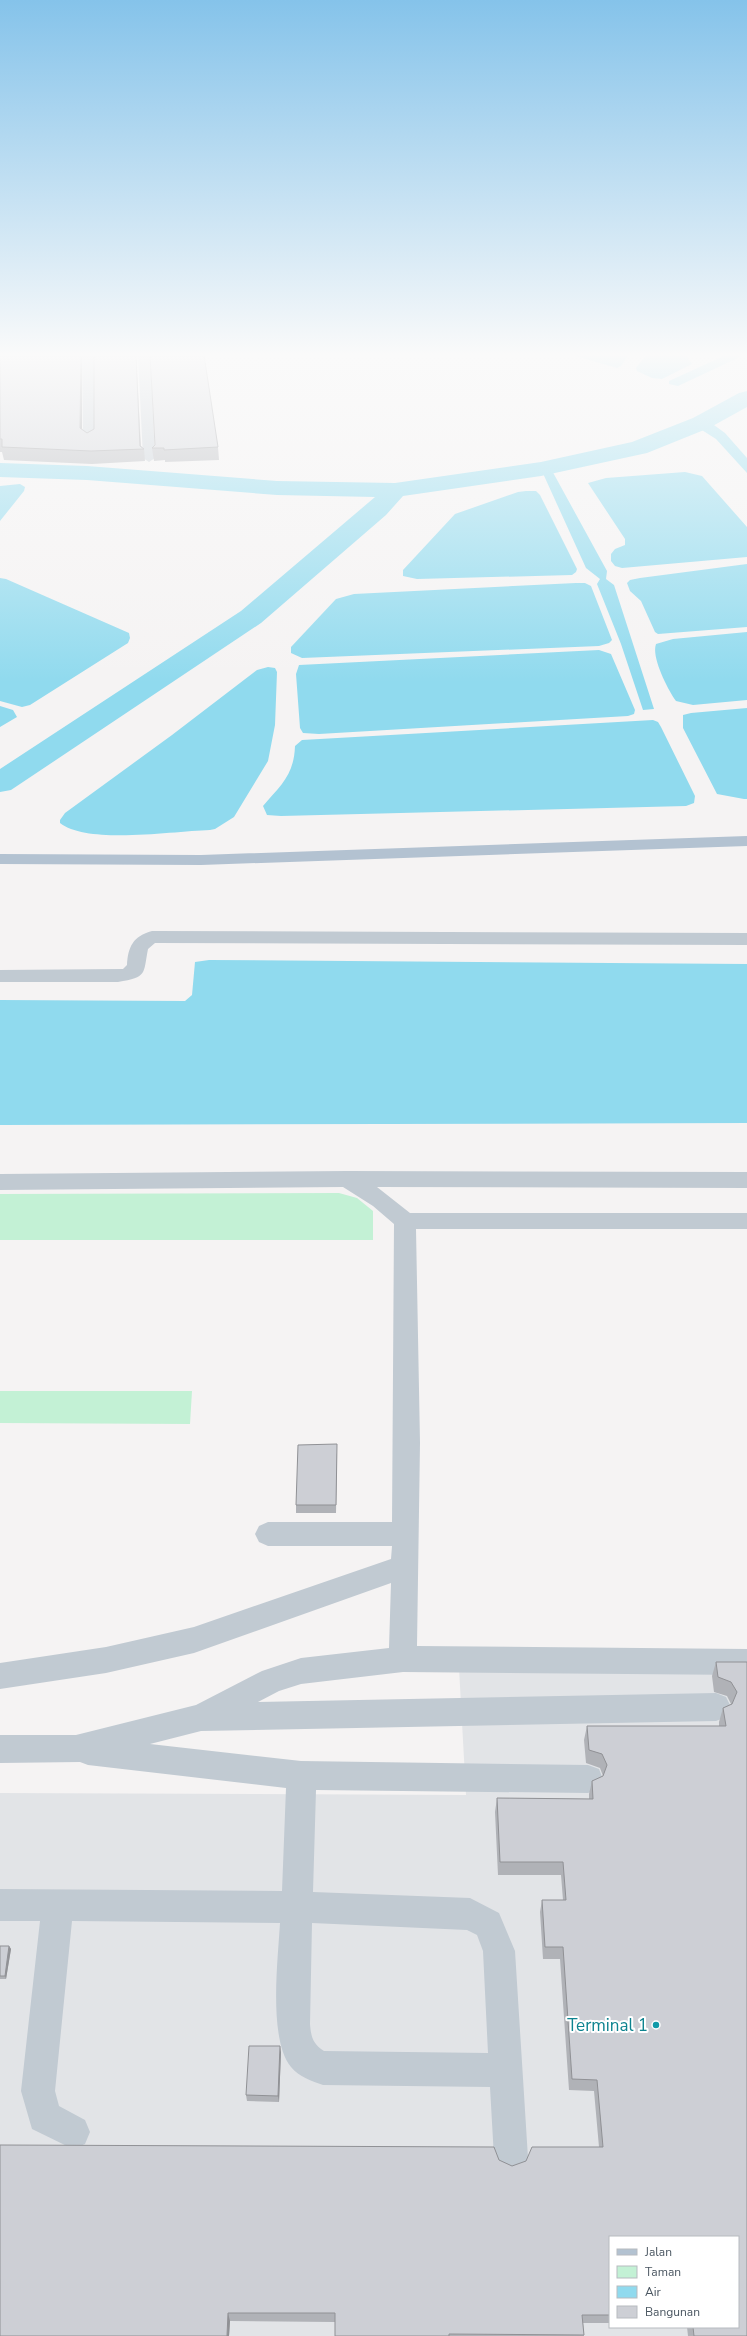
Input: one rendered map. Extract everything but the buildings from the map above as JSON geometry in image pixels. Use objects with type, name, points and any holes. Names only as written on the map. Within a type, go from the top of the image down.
[{"type":"main road","points":[[0,860],[201,860],[747,841]]},
{"type":"street","points":[[0,976],[118,976],[128,974],[137,967],[138,947],[143,941],[152,937],[747,938]]},
{"type":"street","points":[[347,1179],[381,1200],[405,1221],[526,1223],[747,1221]]},
{"type":"street","points":[[0,1182],[347,1179],[747,1180]]},
{"type":"street","points":[[403,1659],[406,1566],[405,1221]]},
{"type":"street","points":[[268,1534],[406,1534]]},
{"type":"street","points":[[0,1676],[106,1660],[194,1640],[406,1566]]},
{"type":"street","points":[[76,1749],[201,1717],[272,1680],[301,1671],[403,1659],[747,1662]]},
{"type":"street","points":[[201,1717],[716,1707]]},
{"type":"street","points":[[0,1749],[76,1749],[301,1775],[588,1780]]},
{"type":"street","points":[[301,1775],[301,1844],[295,1907],[294,2019],[298,2047],[306,2060],[314,2066],[323,2068],[507,2070]]},
{"type":"street","points":[[0,1905],[295,1907],[470,1914],[488,1924],[499,1951],[511,2158]]},
{"type":"street","points":[[58,1905],[38,2091],[44,2117],[73,2132]]},
{"type":"shaded area","points":[[747,1665],[747,2336],[0,2336],[0,1793],[466,1795],[459,1668]]},
{"type":"green space","points":[[339,1193],[357,1198],[373,1211],[373,1240],[0,1240],[0,1194]]},
{"type":"green space","points":[[0,1391],[192,1391],[190,1424],[0,1423]]},
{"type":"water","points":[[739,464],[747,464],[747,473]]},
{"type":"water","points":[[550,467],[607,571],[606,579],[614,585],[654,709],[643,710],[621,644],[597,584],[600,579],[586,568],[541,469]]},
{"type":"water","points":[[685,472],[702,476],[747,527],[747,557],[622,568],[615,566],[611,561],[611,554],[615,549],[625,545],[625,539],[588,483],[606,478]]},
{"type":"water","points":[[20,484],[25,487],[24,491],[0,521],[0,486]]},
{"type":"water","points":[[536,491],[540,495],[577,569],[572,575],[417,579],[403,576],[403,570],[455,514],[518,492]]},
{"type":"water","points":[[747,564],[747,627],[658,634],[655,632],[641,601],[630,591],[627,583],[630,580],[640,578]]},
{"type":"water","points":[[0,578],[6,579],[129,633],[130,638],[128,643],[30,705],[22,707],[0,701]]},
{"type":"water","points":[[585,583],[591,586],[612,640],[609,643],[599,646],[302,658],[291,653],[291,647],[336,599],[354,594]]},
{"type":"water","points":[[747,632],[747,700],[693,705],[676,701],[665,682],[658,665],[655,650],[656,644],[673,639]]},
{"type":"water","points":[[599,650],[611,654],[635,710],[634,714],[628,716],[319,734],[303,733],[300,728],[296,674],[299,665]]},
{"type":"water","points":[[268,667],[275,668],[277,672],[275,725],[268,761],[234,817],[215,829],[210,830],[132,835],[90,834],[73,830],[60,823],[60,820],[65,813],[172,735],[257,670]]},
{"type":"water","points":[[0,706],[13,710],[17,717],[0,727]]},
{"type":"water","points":[[747,708],[747,799],[717,794],[683,728],[683,715]]},
{"type":"water","points":[[653,720],[658,722],[661,727],[695,796],[694,803],[686,806],[281,816],[267,815],[263,806],[285,779],[292,765],[295,746],[302,740]]},
{"type":"water","points":[[209,960],[747,964],[747,1123],[0,1125],[0,1000],[185,1001],[192,995],[195,962]]},
{"type":"waterway","points":[[395,490],[541,469],[564,464]]},
{"type":"waterway","points":[[0,470],[87,473],[277,488],[395,490]]},
{"type":"waterway","points":[[0,783],[251,617],[377,510],[395,490]]},
{"type":"place","name":"Terminal 1","points":[[656,2025]]}]
